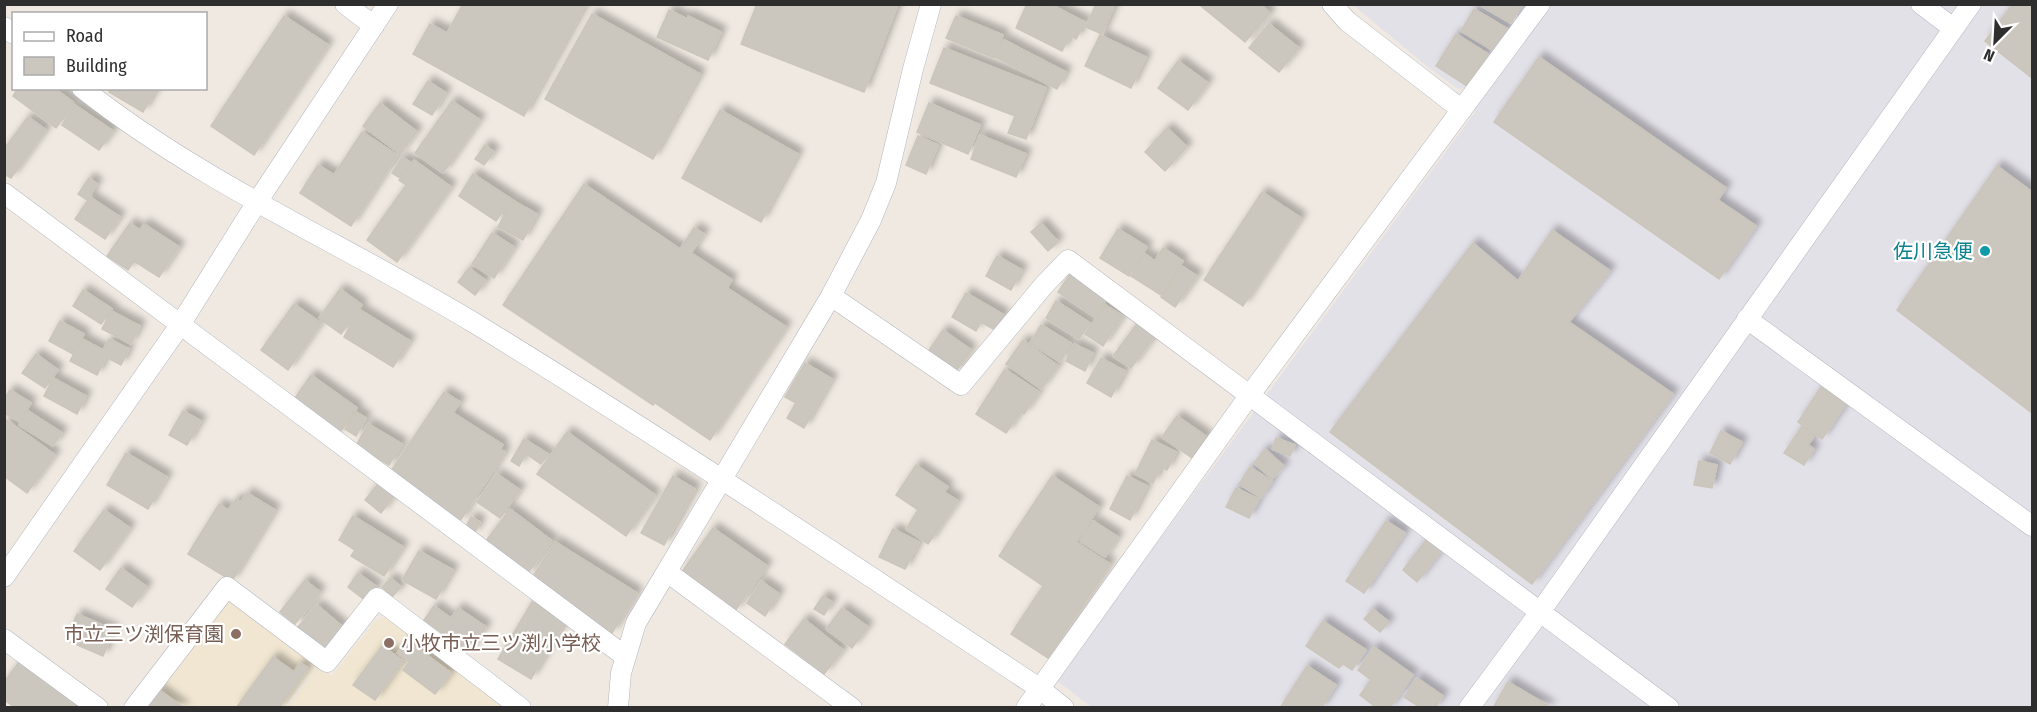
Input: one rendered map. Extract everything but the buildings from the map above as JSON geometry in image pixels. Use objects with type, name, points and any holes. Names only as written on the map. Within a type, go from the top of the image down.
[{"type":"street","points":[[345,4],[374,26]]},
{"type":"street","points":[[4,577],[180,325],[256,202],[388,4]]},
{"type":"street","points":[[618,708],[621,673],[636,623],[831,296],[871,220],[886,183],[931,4]]},
{"type":"street","points":[[1332,4],[1347,21],[1462,110]]},
{"type":"street","points":[[1026,708],[1249,396],[1540,4]]},
{"type":"street","points":[[1921,4],[1953,28]]},
{"type":"street","points":[[1469,708],[1540,612],[1971,4]]},
{"type":"street","points":[[84,90],[124,122],[256,202],[469,320],[723,478],[1039,688],[1064,708]]},
{"type":"street","points":[[4,193],[626,657]]},
{"type":"street","points":[[831,296],[961,385],[1044,285],[1068,260],[1669,708]]},
{"type":"street","points":[[1748,319],[2032,526]]},
{"type":"street","points":[[667,572],[852,708]]},
{"type":"street","points":[[134,708],[227,587],[327,662],[377,598],[521,708]]},
{"type":"street","points":[[4,639],[98,708]]},
{"type":"shaded area","points":[[1353,5],[2032,5],[2032,707],[1093,708],[1056,680],[1475,112],[1468,88],[1458,89]]},
{"type":"shaded area","name":"市立三ツ渕保育園","points":[[230,601],[317,666],[284,707],[143,708],[223,602]]},
{"type":"shaded area","name":"小牧市立三ツ渕小学校","points":[[387,618],[506,707],[287,708],[318,667],[332,676],[377,619]]},
{"type":"place","name":"佐川急便","points":[[1985,251]]},
{"type":"place","name":"市立三ツ渕保育園","points":[[236,634]]},
{"type":"place","name":"小牧市立三ツ渕小学校","points":[[389,643]]}]
